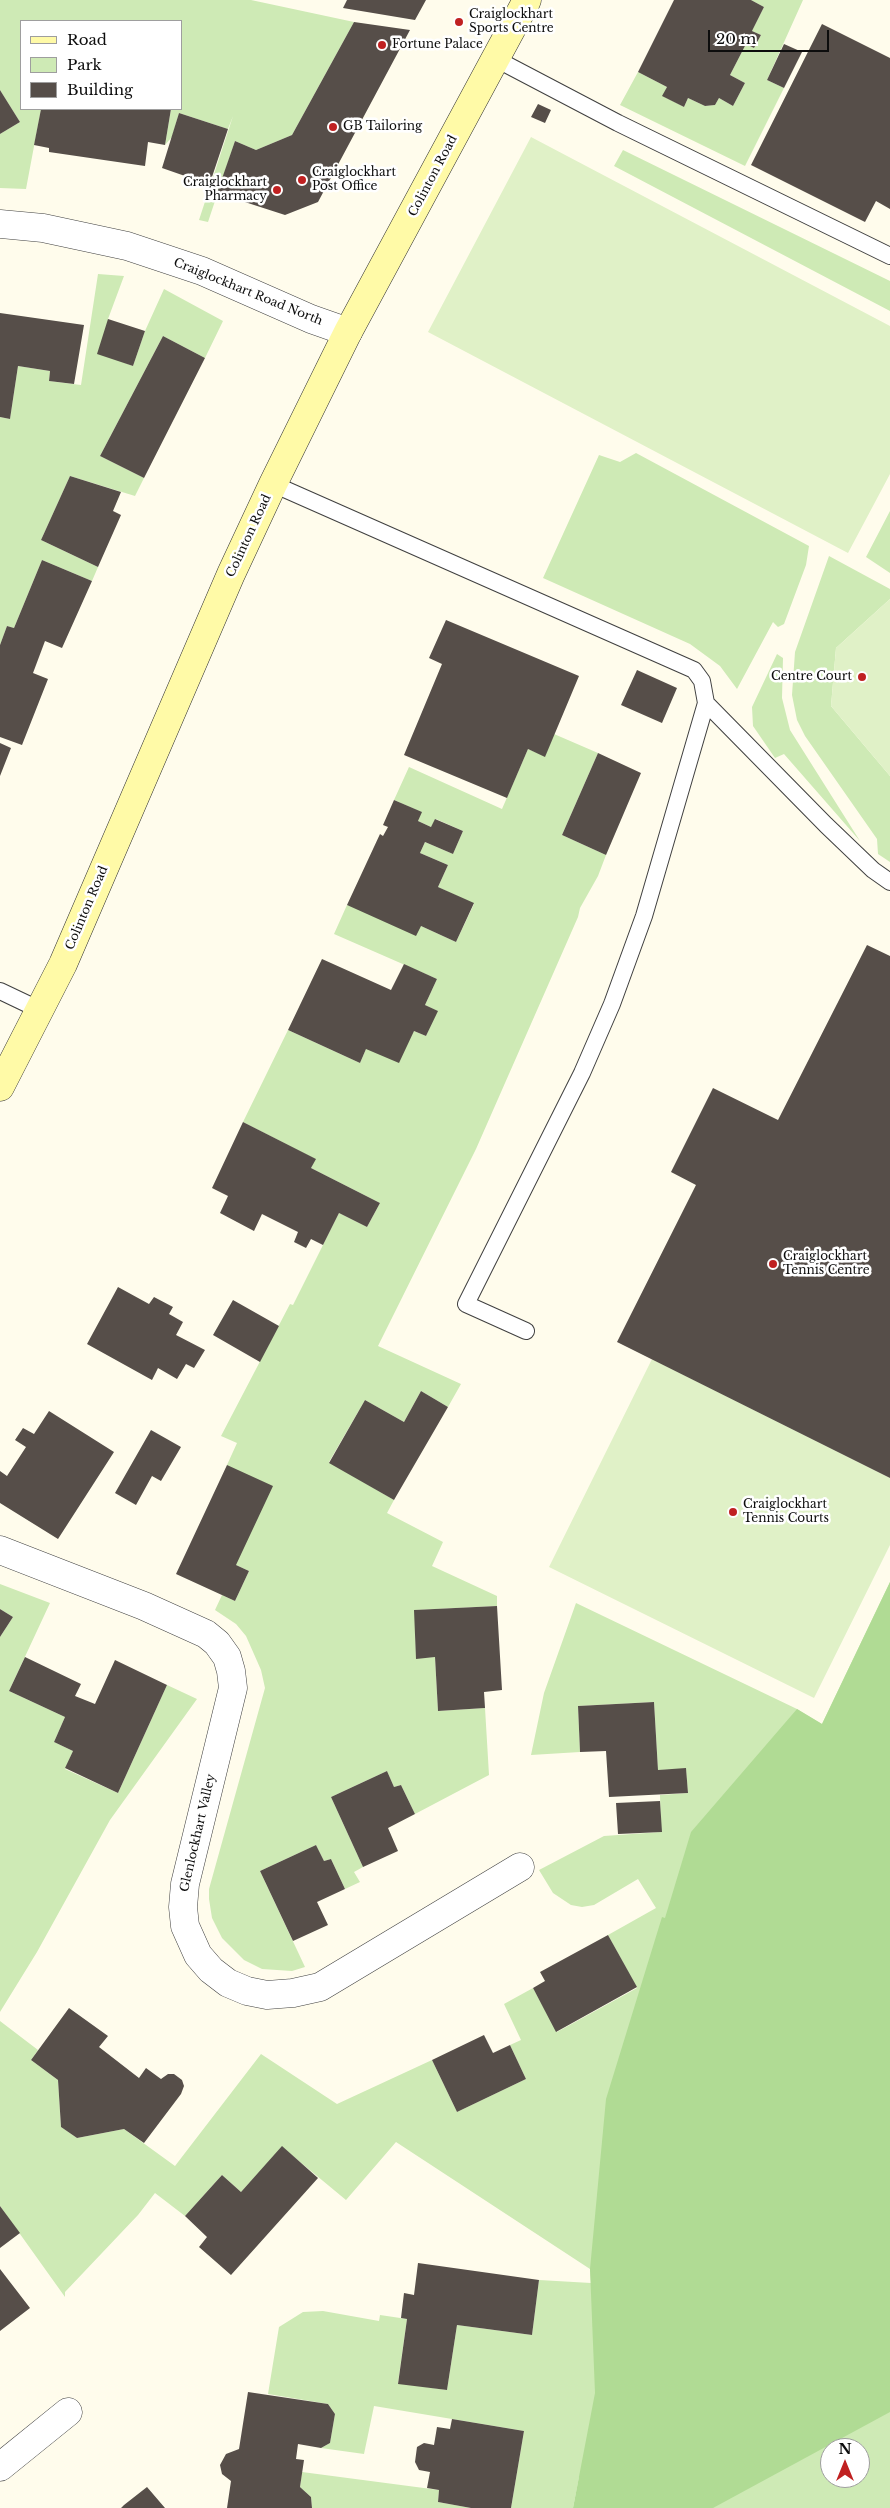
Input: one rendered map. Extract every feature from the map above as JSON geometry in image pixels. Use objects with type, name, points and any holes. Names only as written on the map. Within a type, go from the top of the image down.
[{"type":"street","name":"Colinton Road","points":[[0,1087],[63,964],[231,574],[273,484],[348,332],[527,0]]},
{"type":"street","name":"Craiglockhart Road North","points":[[0,224],[43,228],[127,246],[202,271],[311,319],[348,332]]},
{"type":"street","name":"Glenlockhart Valley","points":[[0,1550],[144,1606],[206,1634],[217,1643],[226,1657],[231,1671],[232,1688],[185,1884],[183,1906],[185,1926],[198,1955],[211,1970],[228,1983],[246,1991],[267,1995],[293,1994],[320,1987],[520,1868]]},
{"type":"street","points":[[0,2467],[68,2412]]},
{"type":"lane","points":[[496,59],[618,123],[890,256]]},
{"type":"lane","points":[[273,484],[694,670],[702,681],[706,703],[644,916],[612,1004],[582,1073],[466,1304],[526,1331]]},
{"type":"lane","points":[[706,703],[846,844],[873,870],[890,882]]},
{"type":"lane","points":[[0,991],[40,1010]]},
{"type":"green space","points":[[0,0],[251,0],[354,22],[292,135],[256,150],[235,141],[208,222],[199,220],[233,116],[228,129],[179,113],[172,137],[165,145],[171,110],[182,110],[182,20],[20,20],[20,110],[41,110],[26,189],[0,188],[0,134],[20,122],[0,90]]},
{"type":"green space","points":[[751,0],[803,0],[767,80],[784,88],[745,166],[620,105],[638,72],[667,87],[663,96],[684,107],[688,98],[705,106],[715,105],[719,98],[733,106],[745,83],[730,75],[746,44],[754,48],[761,35],[752,31],[764,7]]},
{"type":"green space","points":[[531,137],[890,326],[890,474],[848,553],[428,332]]},
{"type":"green space","points":[[623,150],[890,281],[890,311],[614,166]]},
{"type":"green space","points":[[98,274],[124,276],[108,319],[115,359],[133,366],[145,331],[164,289],[223,321],[205,358],[163,336],[100,456],[144,478],[135,496],[70,476],[41,540],[98,567],[92,581],[42,560],[14,628],[7,626],[0,645],[0,417],[10,419],[18,366],[50,371],[49,381],[81,385]]},
{"type":"green space","points":[[636,453],[809,546],[806,565],[784,624],[778,627],[773,622],[737,689],[720,666],[690,644],[543,578],[599,455],[620,462]]},
{"type":"green space","points":[[890,511],[890,573],[866,557]]},
{"type":"green space","points":[[829,556],[890,589],[890,599],[836,648],[831,706],[890,776],[890,862],[878,854],[877,839],[805,736],[797,720],[792,695],[795,652]]},
{"type":"green space","name":"Centre Court","points":[[890,599],[890,776],[831,706],[836,648]]},
{"type":"green space","points":[[777,654],[783,658],[782,698],[790,730],[860,841],[784,754],[775,758],[753,726],[752,707]]},
{"type":"green space","points":[[554,734],[598,753],[562,835],[606,855],[598,876],[580,908],[578,917],[476,1149],[378,1346],[461,1384],[448,1407],[421,1391],[404,1422],[365,1400],[329,1462],[394,1500],[387,1513],[443,1542],[432,1566],[497,1596],[497,1606],[415,1610],[416,1658],[435,1657],[438,1711],[485,1708],[489,1775],[415,1814],[401,1785],[394,1787],[387,1771],[331,1797],[363,1867],[354,1872],[360,1882],[345,1889],[331,1859],[324,1861],[316,1845],[260,1871],[305,1967],[292,1971],[262,1969],[244,1960],[222,1938],[212,1918],[209,1899],[209,1889],[265,1688],[261,1670],[246,1636],[236,1624],[215,1610],[222,1595],[235,1601],[249,1571],[236,1565],[227,1465],[237,1443],[221,1436],[290,1304],[293,1305],[339,1213],[367,1227],[380,1203],[311,1168],[315,1159],[243,1122],[288,1030],[360,1063],[366,1049],[414,1031],[426,1036],[437,1011],[425,1005],[437,979],[334,934],[347,905],[421,926],[456,942],[474,904],[438,887],[448,865],[420,853],[425,842],[453,854],[463,831],[436,819],[431,827],[418,821],[421,812],[394,800],[409,767],[502,809],[528,749],[545,756]]},
{"type":"green space","name":"Craiglockhart Tennis Courts","points":[[652,1359],[890,1478],[890,1545],[814,1698],[549,1567]]},
{"type":"green space","points":[[890,1582],[890,2508],[626,2508],[579,2477],[573,2508],[511,2508],[524,2431],[374,2406],[364,2454],[321,2448],[330,2443],[335,2414],[328,2404],[268,2394],[279,2327],[303,2312],[323,2311],[379,2321],[380,2315],[407,2319],[398,2383],[447,2390],[457,2325],[532,2335],[539,2280],[591,2283],[590,2269],[396,2142],[346,2200],[282,2147],[241,2192],[222,2175],[185,2216],[155,2193],[138,2215],[65,2292],[65,2297],[0,2206],[0,2021],[38,2050],[31,2060],[58,2080],[61,2127],[77,2138],[124,2129],[175,2166],[261,2054],[337,2104],[432,2060],[457,2112],[526,2079],[510,2045],[521,2040],[504,2004],[533,1988],[557,2032],[637,1988],[608,1935],[656,1908],[638,1879],[594,1905],[582,1907],[571,1905],[553,1893],[539,1870],[604,1836],[661,1832],[660,1795],[688,1793],[686,1769],[658,1770],[654,1702],[578,1706],[580,1752],[531,1755],[544,1693],[576,1603],[797,1709],[822,1724]]},
{"type":"green space","points":[[890,1582],[890,2412],[842,2438],[820,2438],[820,2450],[713,2508],[573,2508],[595,2393],[590,2269],[606,2099],[662,1917],[665,1918],[691,1832],[797,1709],[822,1724]]},
{"type":"green space","points":[[0,1584],[50,1603],[9,1691],[65,1717],[54,1742],[73,1751],[65,1769],[118,1793],[167,1685],[197,1699],[110,1820],[37,1952],[0,2012],[0,1637],[13,1617],[0,1609]]},
{"type":"green space","points":[[302,2472],[439,2490],[438,2502],[471,2508],[312,2508],[311,2497],[300,2487]]},
{"type":"building","points":[[347,0],[426,0],[415,20],[343,8]]},
{"type":"building","points":[[674,0],[751,0],[764,7],[752,31],[761,35],[754,48],[746,44],[730,75],[745,83],[733,106],[719,98],[715,105],[705,106],[688,98],[684,107],[662,96],[667,87],[638,72]]},
{"type":"building","points":[[354,22],[410,30],[318,202],[285,215],[217,193],[235,141],[256,150],[292,135]]},
{"type":"building","points":[[822,24],[890,58],[890,209],[876,201],[865,222],[751,165]]},
{"type":"building","points":[[784,44],[802,52],[784,88],[767,80]]},
{"type":"building","points":[[0,90],[20,122],[0,134]]},
{"type":"building","points":[[538,104],[551,110],[545,123],[531,117]]},
{"type":"building","points":[[41,110],[171,110],[165,145],[148,142],[145,166],[49,152],[49,148],[34,145]]},
{"type":"building","points":[[179,113],[228,129],[208,189],[183,181],[185,176],[162,168]]},
{"type":"building","points":[[0,313],[84,325],[74,384],[49,381],[50,371],[18,366],[10,419],[0,417]]},
{"type":"building","points":[[108,319],[145,331],[133,366],[97,354]]},
{"type":"building","points":[[163,336],[205,358],[144,478],[100,456]]},
{"type":"building","points":[[70,476],[121,492],[113,511],[121,515],[98,567],[41,540]]},
{"type":"building","points":[[42,560],[92,581],[62,648],[45,641],[33,673],[48,679],[22,745],[0,737],[0,645],[7,626],[14,628]]},
{"type":"building","points":[[446,620],[579,676],[545,757],[528,749],[507,798],[404,755],[442,664],[429,658]]},
{"type":"building","points":[[637,670],[677,688],[662,723],[621,705]]},
{"type":"building","points":[[0,743],[11,748],[0,776]]},
{"type":"building","points":[[598,753],[641,773],[606,855],[562,835]]},
{"type":"building","points":[[394,800],[422,812],[418,821],[431,827],[435,819],[463,831],[453,854],[425,842],[420,853],[448,865],[438,887],[474,903],[456,942],[421,926],[416,936],[347,905],[380,834],[383,836],[388,827],[383,825]]},
{"type":"building","name":"Craiglockhart Tennis Centre","points":[[867,945],[890,956],[890,1478],[617,1342],[696,1185],[671,1172],[713,1088],[778,1120]]},
{"type":"building","points":[[322,959],[391,990],[404,964],[437,979],[425,1005],[438,1011],[426,1036],[414,1031],[399,1063],[366,1049],[360,1063],[288,1030]]},
{"type":"building","points":[[243,1122],[316,1159],[311,1168],[380,1203],[367,1227],[339,1213],[323,1245],[311,1239],[306,1248],[294,1242],[298,1232],[262,1214],[254,1231],[220,1213],[228,1196],[212,1188]]},
{"type":"building","points":[[118,1287],[149,1304],[154,1297],[173,1307],[169,1314],[183,1322],[176,1335],[205,1350],[194,1368],[186,1364],[177,1379],[158,1368],[152,1380],[87,1344]]},
{"type":"building","points":[[233,1300],[279,1326],[260,1362],[213,1335]]},
{"type":"building","points":[[421,1391],[448,1407],[394,1500],[329,1463],[365,1400],[404,1422]]},
{"type":"building","points":[[49,1411],[114,1452],[58,1539],[0,1503],[0,1471],[7,1476],[26,1447],[15,1440],[23,1428],[34,1434]]},
{"type":"building","points":[[151,1430],[181,1447],[161,1481],[152,1476],[136,1505],[115,1493]]},
{"type":"building","points":[[227,1465],[273,1486],[236,1565],[249,1571],[235,1601],[176,1574]]},
{"type":"building","points":[[497,1606],[502,1690],[484,1692],[485,1708],[438,1711],[435,1657],[416,1659],[414,1610]]},
{"type":"building","points":[[0,1609],[13,1617],[0,1637]]},
{"type":"building","points":[[25,1657],[81,1684],[75,1696],[95,1704],[115,1660],[167,1685],[118,1793],[65,1768],[73,1751],[54,1742],[65,1717],[9,1691]]},
{"type":"building","points":[[654,1702],[658,1770],[686,1768],[688,1793],[609,1797],[606,1751],[580,1752],[578,1706]]},
{"type":"building","points":[[387,1771],[394,1787],[401,1785],[415,1814],[388,1828],[398,1851],[363,1867],[331,1797]]},
{"type":"building","points":[[660,1801],[662,1832],[618,1834],[616,1803]]},
{"type":"building","points":[[316,1845],[324,1861],[331,1859],[345,1889],[317,1902],[328,1925],[293,1941],[260,1871]]},
{"type":"building","points":[[608,1935],[637,1987],[556,2032],[533,1988],[545,1981],[540,1972]]},
{"type":"building","points":[[69,2008],[108,2036],[99,2047],[139,2078],[146,2068],[161,2079],[168,2074],[174,2074],[182,2080],[184,2086],[181,2094],[144,2143],[124,2129],[77,2138],[61,2127],[58,2080],[31,2060]]},
{"type":"building","points":[[484,2035],[493,2053],[510,2045],[526,2079],[457,2112],[432,2060]]},
{"type":"building","points":[[282,2146],[318,2178],[231,2275],[199,2247],[207,2237],[185,2216],[222,2175],[241,2192]]},
{"type":"building","points":[[0,2206],[20,2233],[0,2248]]},
{"type":"building","points":[[418,2263],[539,2280],[532,2335],[457,2325],[447,2390],[398,2384],[407,2319],[401,2318],[404,2293],[414,2295]]},
{"type":"building","points":[[0,2269],[30,2308],[0,2331]]},
{"type":"building","points":[[248,2392],[328,2404],[335,2414],[330,2443],[321,2448],[298,2444],[296,2459],[304,2460],[300,2487],[311,2497],[312,2508],[227,2508],[231,2481],[222,2474],[220,2465],[226,2454],[239,2449]]},
{"type":"building","points":[[452,2419],[524,2431],[511,2508],[471,2508],[438,2502],[439,2490],[427,2488],[430,2472],[419,2470],[415,2462],[417,2447],[424,2443],[434,2445],[437,2427],[450,2429]]},
{"type":"building","points":[[147,2487],[165,2508],[121,2508],[124,2505]]},
{"type":"place","name":"Craiglockhart Sports Centre","points":[[459,22]]},
{"type":"place","name":"Fortune Palace","points":[[382,45]]},
{"type":"place","name":"GB Tailoring","points":[[333,127]]},
{"type":"place","name":"Craiglockhart Post Office","points":[[302,180]]},
{"type":"place","name":"Craiglockhart Pharmacy","points":[[277,190]]},
{"type":"place","name":"Centre Court","points":[[862,677]]},
{"type":"place","name":"Craiglockhart Tennis Centre","points":[[773,1264]]},
{"type":"place","name":"Craiglockhart Tennis Courts","points":[[733,1512]]}]
